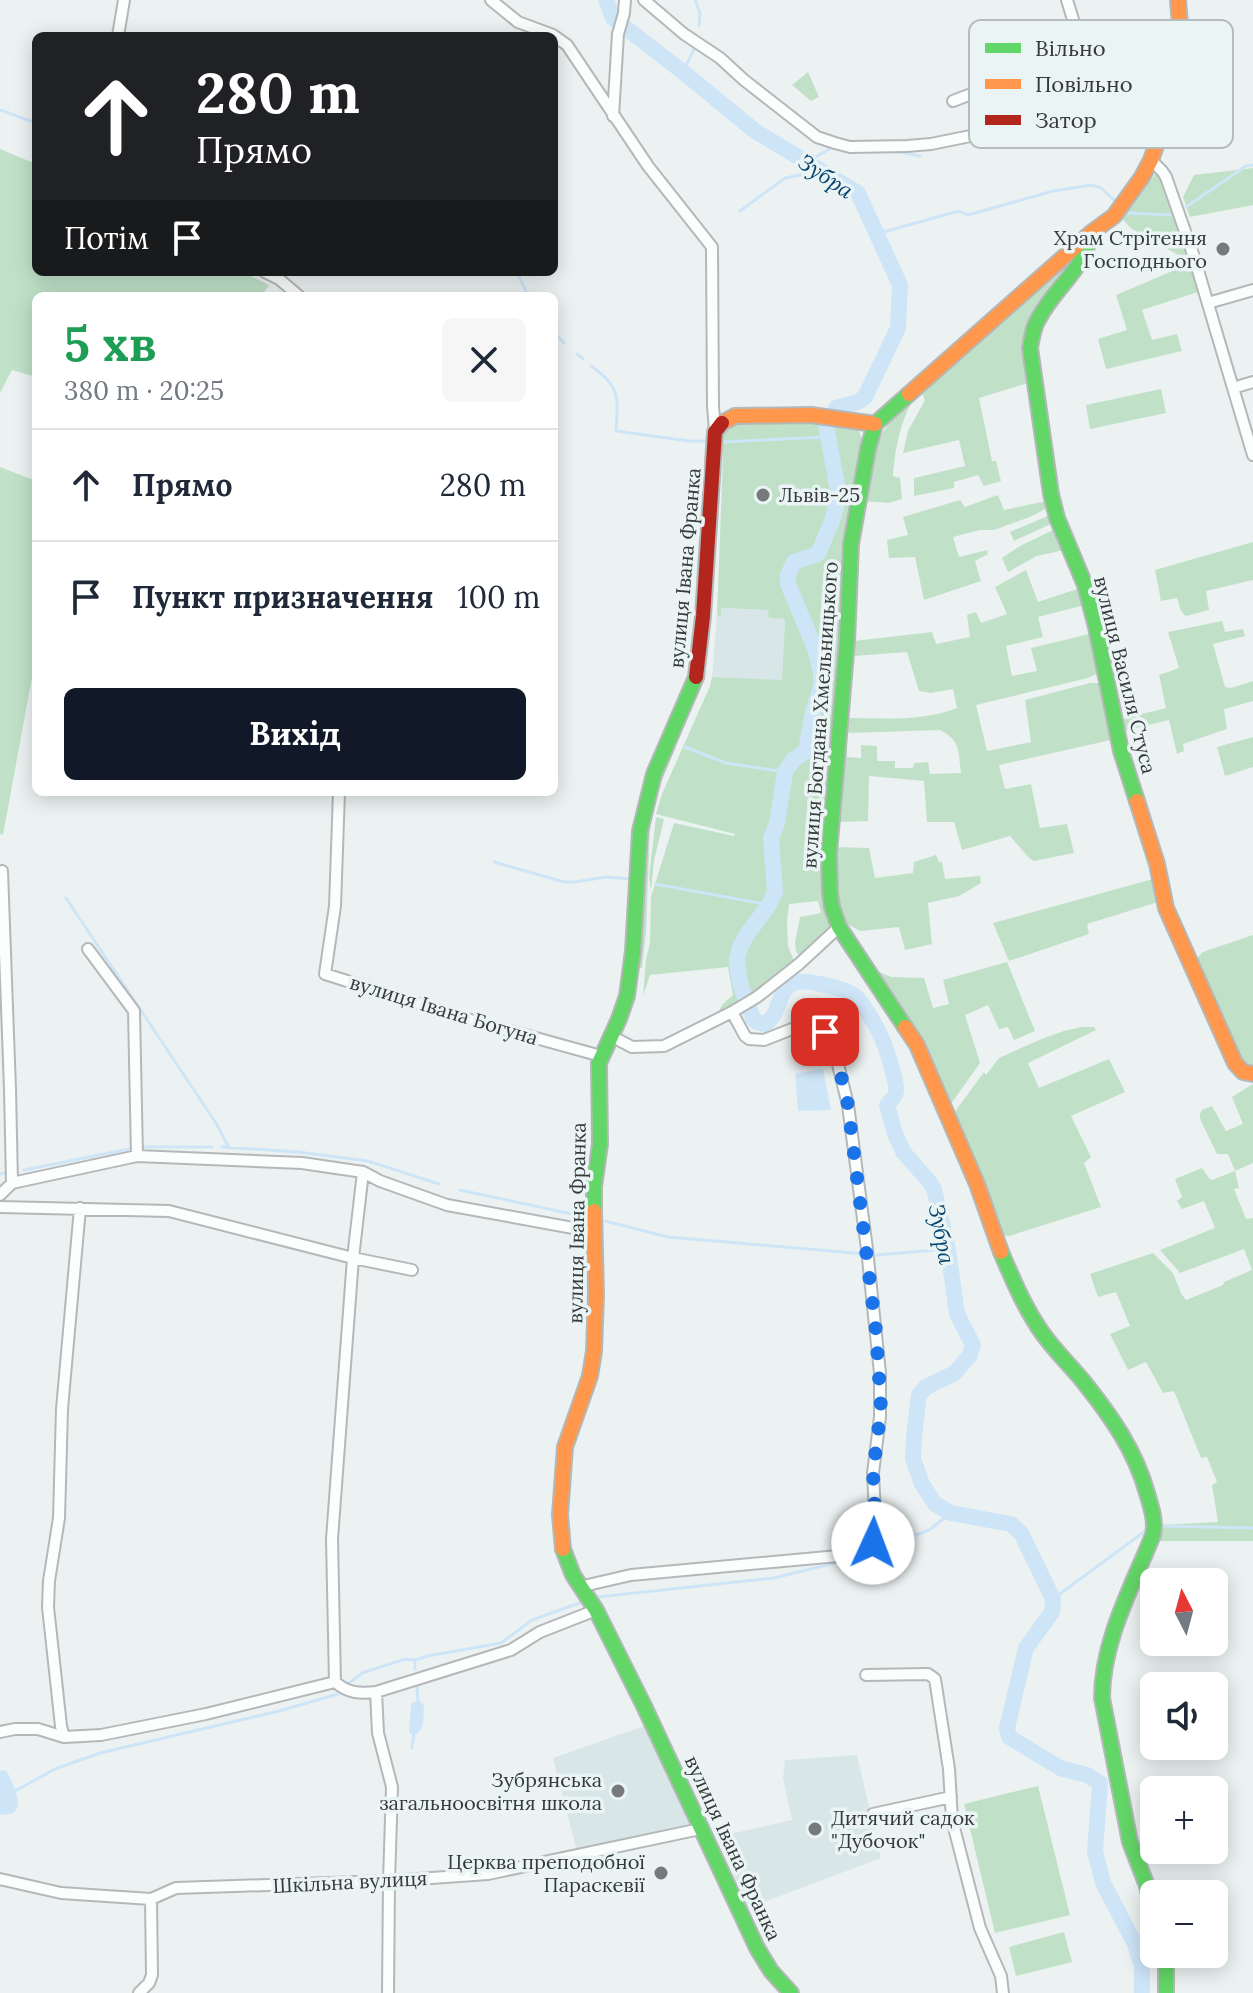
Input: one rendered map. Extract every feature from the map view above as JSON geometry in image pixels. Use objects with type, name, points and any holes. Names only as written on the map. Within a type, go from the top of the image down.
[{"type":"street","points":[[119,32],[124,0]]},
{"type":"street","name":"вулиця Івана Франка","points":[[491,0],[518,22],[545,32]]},
{"type":"street","points":[[613,116],[618,34],[625,0]]},
{"type":"street","points":[[644,0],[817,137],[850,147],[931,144],[969,136]]},
{"type":"street","points":[[1067,0],[1072,20]]},
{"type":"street","points":[[1178,0],[1180,20]]},
{"type":"street","name":"вулиця Івана Франка","points":[[558,39],[567,45],[648,166],[712,247],[715,432],[697,676],[654,774],[643,812],[631,971],[624,1006],[601,1056],[598,1077],[600,1144],[594,1187],[594,1351],[590,1376],[565,1447],[561,1483],[561,1539],[565,1557],[579,1587],[596,1610],[649,1717],[757,1948],[771,1971],[791,1993]]},
{"type":"street","points":[[953,101],[969,95]]},
{"type":"street","points":[[715,432],[727,418],[735,416],[820,416],[875,424],[1114,216],[1142,177],[1155,148]]},
{"type":"street","points":[[1151,160],[1166,177],[1208,303],[1253,455]]},
{"type":"street","name":"вулиця Василя Стуса","points":[[1091,233],[1085,256],[1041,311],[1033,327],[1030,348],[1054,507],[1085,585],[1121,751],[1157,864],[1166,908],[1235,1063],[1243,1072],[1253,1074]]},
{"type":"street","points":[[273,276],[294,292]]},
{"type":"street","points":[[1208,303],[1253,290]]},
{"type":"street","points":[[1233,388],[1253,382]]},
{"type":"street","name":"вулиця Богдана Хмельницького","points":[[875,424],[851,544],[847,641],[828,869],[832,907],[839,927],[917,1045],[1022,1299],[1042,1333],[1109,1415],[1128,1443],[1141,1472],[1155,1524],[1109,1643],[1102,1698],[1130,1842],[1145,1880]]},
{"type":"street","name":"вулиця Івана Богуна","points":[[339,796],[335,906],[325,974],[467,1019],[601,1056]]},
{"type":"street","points":[[2,871],[12,1183]]},
{"type":"street","points":[[611,1036],[632,1047],[664,1046],[757,997],[839,927]]},
{"type":"street","points":[[88,949],[134,1011],[137,1156]]},
{"type":"street","points":[[579,1587],[631,1575],[849,1555],[871,1546],[876,1533],[873,1473],[880,1417],[880,1373],[848,1105],[833,1042],[816,1027],[792,1029],[764,1040],[749,1039],[736,1010]]},
{"type":"street","points":[[0,1195],[12,1183],[137,1156],[302,1163],[363,1172],[447,1205],[595,1232]]},
{"type":"street","points":[[335,1682],[332,1539],[353,1258],[363,1172]]},
{"type":"street","points":[[0,1207],[169,1211],[412,1270]]},
{"type":"street","points":[[64,1737],[48,1607],[59,1518],[62,1409],[80,1208]]},
{"type":"street","points":[[335,1682],[354,1693],[376,1692],[511,1650],[540,1632],[596,1610]]},
{"type":"street","points":[[866,1675],[928,1674],[935,1679],[949,1769],[952,1820],[980,1928],[1001,1976],[1003,1993]]},
{"type":"street","points":[[0,1732],[38,1729],[64,1737],[101,1735],[206,1714],[335,1682]]},
{"type":"street","points":[[376,1692],[378,1733],[392,1787],[388,1993]]},
{"type":"street","points":[[873,1814],[951,1797]]},
{"type":"street","name":"Шкільна вулиця","points":[[0,1879],[61,1893],[151,1899],[176,1888],[389,1881],[488,1874],[700,1829]]},
{"type":"street","points":[[139,1993],[152,1975],[151,1899]]},
{"type":"street","points":[[1166,1968],[1166,1993]]},
{"type":"shaded area","points":[[721,608],[769,610],[769,618],[785,619],[782,681],[712,677],[717,615],[721,615]]},
{"type":"shaded area","name":"Зубрянська загальноосвітня школа","points":[[644,1726],[689,1824],[577,1852],[553,1758]]},
{"type":"shaded area","name":"Дитячий садок \"Дубочок\"","points":[[857,1755],[881,1858],[748,1908],[717,1837],[792,1820],[783,1778],[785,1760]]},
{"type":"green space","points":[[808,72],[819,97],[811,101],[792,85]]},
{"type":"green space","points":[[0,149],[32,162],[32,276],[250,276],[269,285],[265,292],[32,292],[32,376],[12,370],[0,393]]},
{"type":"green space","points":[[1253,168],[1253,205],[1190,217],[1183,197],[1194,175]]},
{"type":"green space","points":[[1155,174],[1162,180],[1189,255],[1182,257],[1132,229],[1122,218]]},
{"type":"green space","points":[[1070,260],[1072,267],[1023,351],[1028,383],[979,398],[992,461],[996,461],[1001,481],[984,486],[978,475],[954,482],[954,488],[914,496],[914,478],[965,466],[959,440],[903,453],[908,431],[925,400],[921,392]]},
{"type":"green space","points":[[1189,264],[1198,292],[1142,310],[1152,340],[1177,334],[1182,351],[1106,369],[1098,339],[1127,330],[1116,295]]},
{"type":"green space","points":[[1161,389],[1166,413],[1090,429],[1086,405]]},
{"type":"green space","points":[[915,397],[902,425],[895,456],[893,476],[900,478],[902,499],[889,503],[862,501],[873,445],[894,417]]},
{"type":"green space","points":[[800,420],[853,427],[859,431],[863,442],[849,529],[832,922],[829,930],[804,956],[800,956],[795,943],[800,917],[821,913],[818,901],[789,904],[788,946],[795,963],[744,1003],[717,1014],[733,995],[728,967],[650,975],[643,996],[650,943],[651,897],[674,823],[735,834],[656,814],[712,677],[782,680],[785,619],[769,618],[768,610],[721,608],[721,616],[717,615],[723,456],[721,436],[734,423]]},
{"type":"green space","points":[[0,467],[32,479],[32,677],[3,835],[0,834]]},
{"type":"green space","points":[[998,495],[1004,510],[1046,501],[1047,508],[994,530],[953,537],[959,557],[987,550],[988,554],[975,561],[981,581],[924,600],[915,557],[889,558],[887,540],[908,535],[903,517],[960,500],[965,507]]},
{"type":"green space","points":[[1050,515],[1053,523],[1014,541],[1010,532]]},
{"type":"green space","points":[[1055,529],[1064,550],[1037,556],[1008,572],[1002,558]]},
{"type":"green space","points":[[1253,542],[1253,580],[1206,591],[1209,610],[1186,616],[1177,598],[1161,601],[1155,570]]},
{"type":"green space","points":[[1026,570],[1038,602],[1080,588],[1085,605],[1038,617],[1043,637],[1006,646],[1012,676],[1037,671],[1031,648],[1089,634],[1099,672],[1088,678],[976,705],[987,751],[1031,742],[1025,700],[1090,683],[1101,683],[1111,740],[999,765],[1005,789],[1031,784],[1040,828],[1067,824],[1074,853],[1034,861],[1010,836],[962,850],[954,822],[927,822],[924,781],[869,776],[868,821],[838,822],[842,745],[847,745],[847,757],[861,758],[861,745],[877,746],[877,761],[895,761],[895,768],[913,768],[914,763],[928,762],[930,774],[961,773],[955,743],[940,730],[850,733],[845,730],[845,718],[916,717],[957,708],[953,689],[931,693],[919,691],[907,652],[854,656],[852,673],[849,672],[854,641],[932,632],[936,644],[970,637],[967,615],[976,612],[981,623],[1007,614],[995,587]]},
{"type":"green space","points":[[1222,621],[1225,632],[1243,629],[1245,636],[1213,644],[1225,687],[1253,681],[1253,701],[1224,709],[1227,729],[1183,744],[1184,751],[1177,754],[1169,720],[1124,731],[1122,719],[1166,708],[1159,675],[1179,668],[1168,632]]},
{"type":"green space","points":[[1253,737],[1253,767],[1225,776],[1217,747]]},
{"type":"green space","points":[[670,745],[676,747],[658,790],[650,827],[642,968],[637,967],[645,827]]},
{"type":"green space","points":[[656,817],[664,819],[651,890],[649,877]]},
{"type":"green space","points":[[834,847],[869,848],[875,878],[913,873],[914,862],[936,855],[942,862],[945,879],[980,876],[981,883],[959,896],[928,903],[932,944],[905,950],[899,927],[860,931],[842,921],[837,911]]},
{"type":"green space","points":[[1153,879],[1158,902],[1087,924],[1089,934],[1009,961],[993,923]]},
{"type":"green space","points":[[1253,935],[1253,1069],[1239,1061],[1196,959],[1203,952]]},
{"type":"green space","points":[[1007,962],[1035,1031],[1014,1040],[1008,1027],[999,1029],[988,1005],[965,1015],[980,1063],[949,1104],[875,974],[877,971],[891,977],[924,978],[933,1008],[949,1004],[943,980]]},
{"type":"green space","points":[[1082,1027],[1094,1027],[1096,1030],[1028,1063],[1039,1088],[1109,1059],[1125,1092],[1071,1116],[1091,1157],[1084,1163],[1101,1207],[1009,1236],[1001,1235],[954,1113],[984,1072],[986,1075],[999,1058],[1039,1040]]},
{"type":"green space","points":[[1253,1084],[1253,1163],[1235,1171],[1228,1154],[1217,1154],[1200,1114],[1212,1106],[1226,1131],[1243,1124],[1232,1097]]},
{"type":"green space","points":[[1202,1168],[1212,1180],[1235,1171],[1239,1188],[1234,1189],[1246,1219],[1253,1218],[1253,1541],[1160,1541],[1160,1525],[1218,1522],[1212,1485],[1217,1482],[1207,1457],[1201,1458],[1174,1391],[1163,1393],[1146,1362],[1128,1370],[1110,1334],[1130,1326],[1116,1292],[1098,1297],[1090,1274],[1153,1253],[1173,1273],[1186,1300],[1252,1270],[1244,1249],[1180,1273],[1160,1250],[1215,1228],[1204,1201],[1182,1209],[1177,1201],[1182,1197],[1175,1179]]},
{"type":"green space","points":[[1038,1786],[1070,1915],[995,1933],[964,1804]]},
{"type":"green space","points":[[1064,1932],[1072,1962],[1016,1976],[1009,1947]]},
{"type":"water","points":[[823,1069],[831,1110],[798,1111],[795,1074]]},
{"type":"water","points":[[420,1701],[424,1705],[423,1725],[418,1734],[410,1734],[411,1705]]},
{"type":"water","points":[[6,1770],[18,1805],[13,1813],[0,1815],[0,1771]]},
{"type":"waterway","name":"Зубра","points":[[606,0],[613,18],[755,131],[858,193],[900,285],[898,328],[865,397],[836,408]]},
{"type":"waterway","points":[[695,0],[700,13],[699,26]]},
{"type":"waterway","points":[[683,72],[696,45]]},
{"type":"waterway","points":[[0,110],[32,122]]},
{"type":"waterway","points":[[740,211],[785,178],[800,175],[812,159],[833,147]]},
{"type":"waterway","points":[[893,151],[920,156]]},
{"type":"waterway","points":[[1186,207],[1246,166],[1253,165]]},
{"type":"waterway","points":[[876,234],[959,211],[968,215],[1053,191],[1092,185],[1101,188],[1114,200]]},
{"type":"waterway","points":[[1128,213],[1173,215]]},
{"type":"waterway","points":[[519,276],[526,292]]},
{"type":"waterway","points":[[558,336],[564,343]]},
{"type":"waterway","points":[[577,354],[583,359]]},
{"type":"waterway","points":[[591,366],[608,380],[616,394],[616,431],[708,441]]},
{"type":"waterway","name":"Зубра","points":[[826,425],[839,496],[818,554],[794,562],[788,575],[788,584],[816,651],[821,687],[806,751],[793,760],[785,772],[777,823],[771,839],[775,892],[740,947],[737,959],[741,987],[753,1018],[764,1024],[774,1015],[785,990],[796,982],[817,983],[843,990],[860,1001],[882,1040],[896,1086],[895,1095],[887,1105],[895,1134],[904,1153],[934,1189],[948,1249],[957,1314],[973,1345],[970,1355],[955,1373],[926,1387],[919,1395],[913,1459],[922,1484],[935,1504],[951,1513],[1011,1524],[1021,1533],[1053,1599],[1052,1612],[1026,1648],[1007,1728],[1009,1737],[1060,1768],[1087,1775],[1100,1783],[1095,1852],[1103,1883],[1135,1944],[1142,1967],[1142,1993]]},
{"type":"waterway","points":[[722,442],[826,437]]},
{"type":"waterway","points":[[685,747],[726,763],[785,772]]},
{"type":"waterway","points":[[494,862],[564,882],[606,877],[631,879]]},
{"type":"waterway","points":[[655,884],[769,905]]},
{"type":"waterway","points":[[66,898],[216,1123],[229,1148]]},
{"type":"waterway","points":[[142,1147],[212,1147]]},
{"type":"waterway","points":[[222,1147],[368,1161],[439,1184]]},
{"type":"waterway","points":[[24,1170],[129,1149]]},
{"type":"waterway","points":[[0,1174],[5,1173]]},
{"type":"waterway","points":[[460,1190],[586,1217]]},
{"type":"waterway","points":[[605,1221],[668,1237],[865,1254]]},
{"type":"waterway","points":[[877,1255],[948,1249]]},
{"type":"waterway","points":[[858,1557],[929,1530],[951,1513]]},
{"type":"waterway","points":[[1162,1526],[1253,1528]]},
{"type":"waterway","points":[[1053,1599],[1148,1529]]},
{"type":"waterway","points":[[598,1597],[774,1578],[843,1561]]},
{"type":"waterway","points":[[348,1684],[362,1673],[405,1659],[415,1660],[501,1643],[532,1620],[582,1602]]},
{"type":"waterway","points":[[415,1660],[415,1669]]},
{"type":"waterway","points":[[417,1686],[418,1705]]},
{"type":"waterway","points":[[15,1791],[55,1769],[100,1753],[338,1694]]},
{"type":"waterway","points":[[412,1748],[414,1732]]},
{"type":"traffic: fast","points":[[1091,233],[1083,257],[1037,321],[1030,348],[1051,494],[1057,518],[1085,585],[1121,751],[1137,801]]},
{"type":"traffic: fast","points":[[905,1027],[839,927],[830,893],[829,853],[847,641],[851,544],[875,424],[909,394]]},
{"type":"traffic: fast","points":[[594,1211],[600,1144],[599,1063],[627,996],[633,951],[640,831],[654,774],[696,677]]},
{"type":"traffic: fast","points":[[1001,1252],[1037,1324],[1121,1434],[1136,1462],[1151,1508],[1153,1535],[1113,1635],[1103,1677],[1102,1698],[1130,1842],[1145,1880]]},
{"type":"traffic: fast","points":[[563,1549],[573,1575],[596,1610],[644,1706],[757,1948],[771,1971],[791,1993]]},
{"type":"traffic: fast","points":[[1166,1968],[1166,1993]]},
{"type":"traffic: slow","points":[[1178,0],[1180,20]]},
{"type":"traffic: slow","points":[[909,394],[1114,216],[1142,177],[1155,148]]},
{"type":"traffic: slow","points":[[722,423],[735,416],[811,415],[875,424]]},
{"type":"traffic: slow","points":[[1137,801],[1157,864],[1166,908],[1235,1063],[1243,1072],[1253,1074]]},
{"type":"traffic: slow","points":[[905,1027],[917,1045],[977,1184],[1001,1252]]},
{"type":"traffic: slow","points":[[563,1549],[560,1515],[565,1447],[590,1376],[594,1351],[594,1211]]},
{"type":"traffic: jam","points":[[696,677],[715,432],[722,423]]},
{"type":"place","name":"Храм Стрітення Господнього","points":[[1223,249]]},
{"type":"place","name":"Львів-25","points":[[763,495]]},
{"type":"place","name":"Зубрянська загальноосвітня школа","points":[[618,1791]]},
{"type":"place","name":"Дитячий садок \"Дубочок\"","points":[[815,1829]]},
{"type":"place","name":"Церква преподобної Параскевії","points":[[661,1873]]},
{"type":"route","points":[[825,1032],[833,1042],[848,1105],[880,1373],[881,1408],[873,1473],[876,1533],[873,1543]]}]
